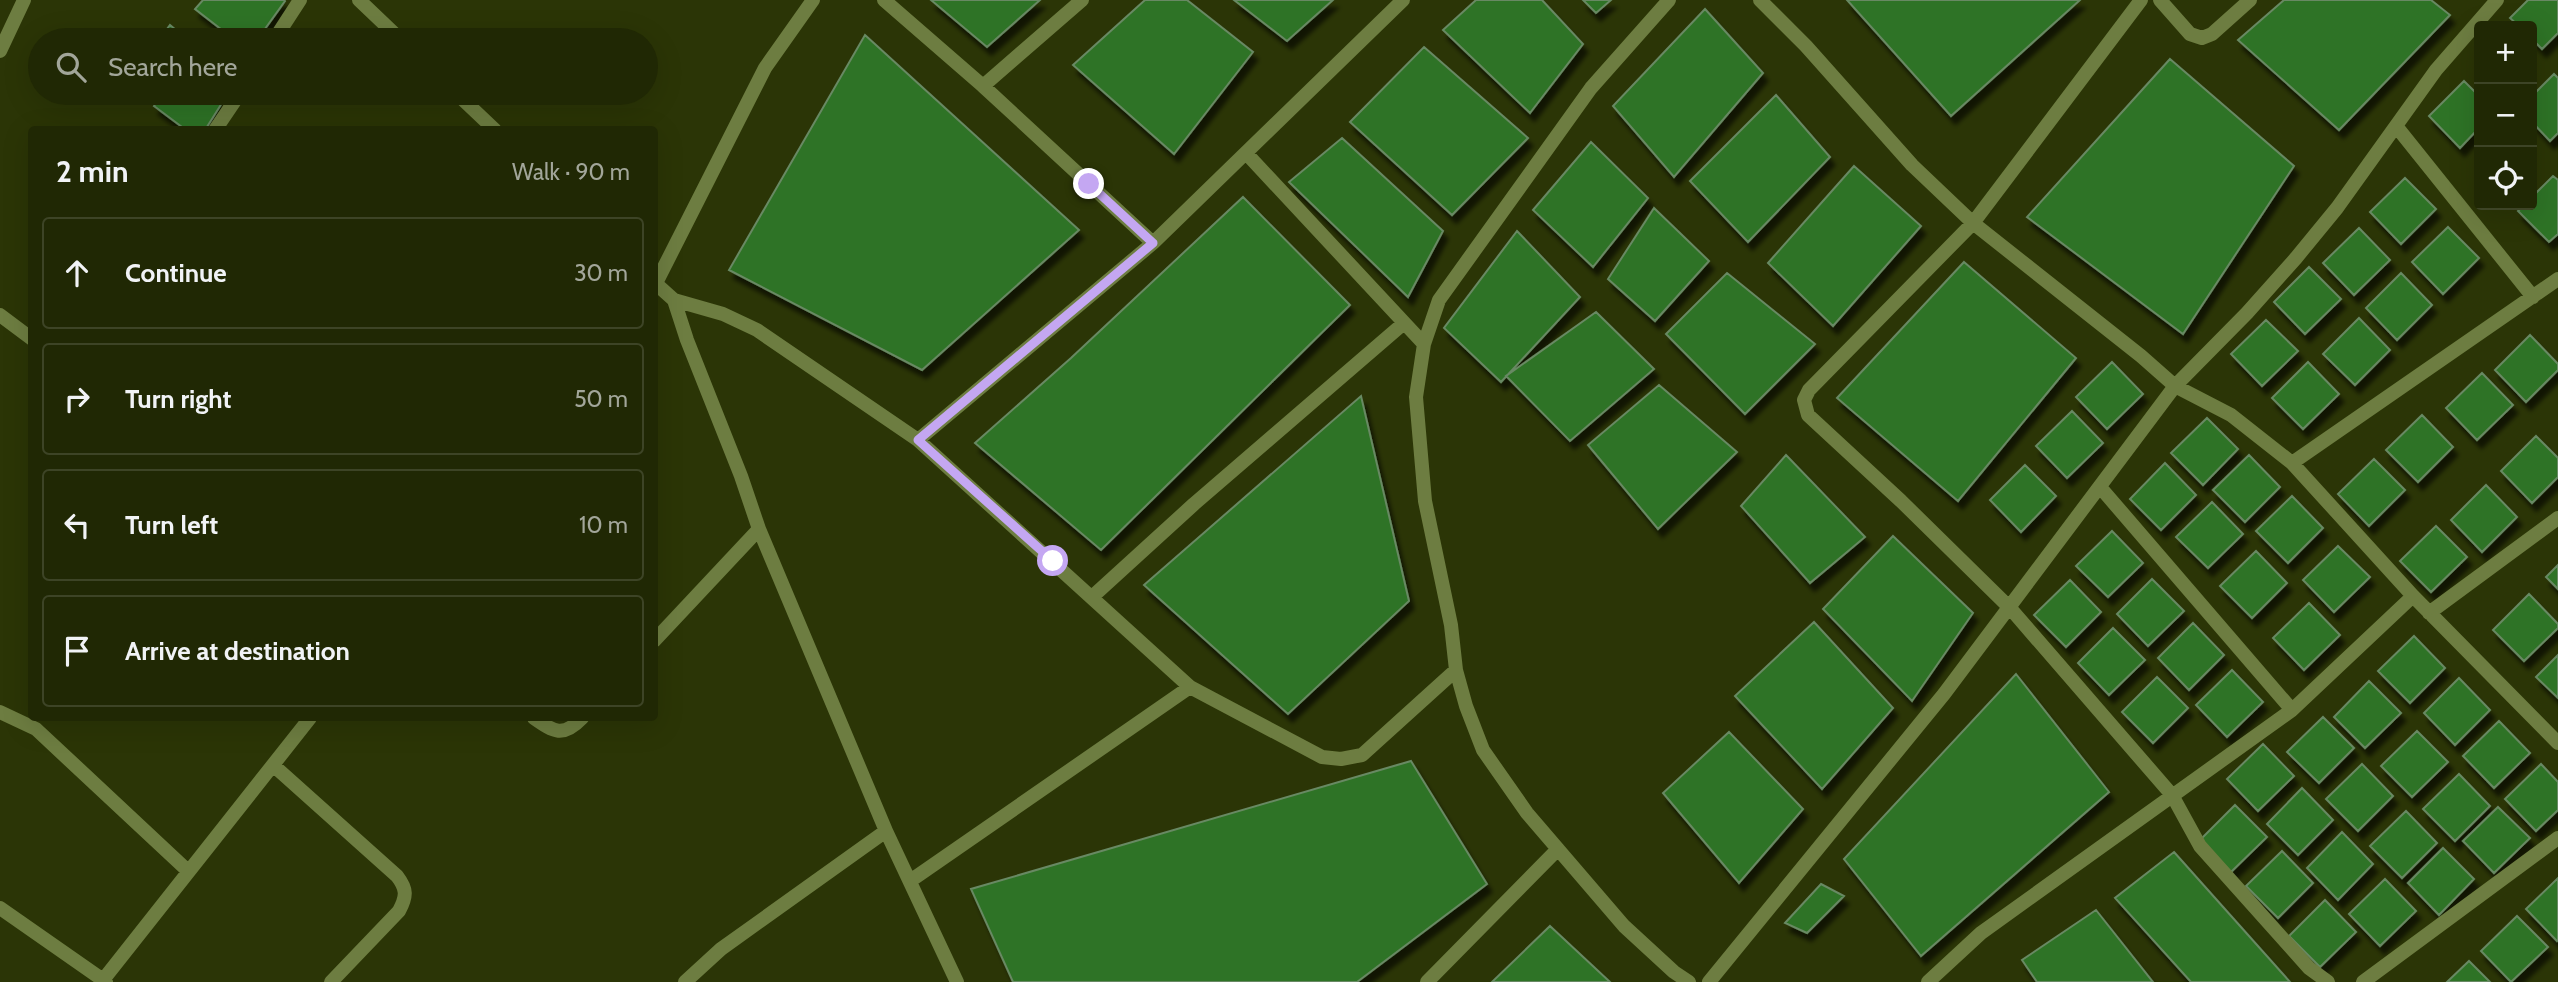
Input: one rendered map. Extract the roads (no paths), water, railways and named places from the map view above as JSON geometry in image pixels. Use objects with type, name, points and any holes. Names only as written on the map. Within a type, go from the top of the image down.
[{"type":"street","points":[[0,51],[24,0]]},
{"type":"street","points":[[282,28],[300,0]]},
{"type":"street","points":[[359,0],[388,28]]},
{"type":"street","points":[[658,278],[765,68],[813,0]]},
{"type":"street","points":[[884,0],[983,86],[1153,243]]},
{"type":"street","points":[[983,86],[1082,0]]},
{"type":"street","points":[[918,440],[1153,243],[1403,0]]},
{"type":"street","points":[[1669,0],[1591,88],[1447,288],[1424,344],[1416,397],[1425,501],[1451,625],[1456,670],[1483,750],[1527,813],[1624,926],[1674,972],[1689,982]]},
{"type":"street","points":[[1760,0],[1806,46],[1912,165],[1973,223],[2175,386],[2231,415],[2292,464],[2413,596],[2558,743]]},
{"type":"street","points":[[2141,0],[1973,223],[1809,390],[1804,400],[1808,415],[2010,608],[2172,795],[2200,846],[2309,968],[2328,982]]},
{"type":"street","points":[[2160,0],[2190,34],[2202,38],[2212,34],[2250,0]]},
{"type":"street","points":[[1709,982],[1944,694],[2175,386],[2247,313],[2296,258],[2337,208],[2436,69],[2497,0]]},
{"type":"street","points":[[218,126],[232,105]]},
{"type":"street","points":[[469,105],[491,126]]},
{"type":"street","points":[[2396,126],[2533,296]]},
{"type":"street","points":[[1246,153],[1424,344]]},
{"type":"street","points":[[2292,464],[2558,279]]},
{"type":"street","points":[[658,287],[674,300],[723,314],[757,331],[918,440],[1190,687],[1322,757],[1341,759],[1362,755],[1456,670]]},
{"type":"street","points":[[674,300],[759,529],[886,831],[957,982]]},
{"type":"street","points":[[0,315],[28,336]]},
{"type":"street","points":[[1092,597],[1194,504],[1404,323]]},
{"type":"street","points":[[2100,487],[2292,710]]},
{"type":"street","points":[[2429,612],[2558,518]]},
{"type":"street","points":[[658,637],[759,529]]},
{"type":"street","points":[[1928,982],[1981,933],[2292,710],[2413,596]]},
{"type":"street","points":[[910,881],[1190,687]]},
{"type":"street","points":[[0,712],[36,729],[188,871]]},
{"type":"street","points":[[0,908],[104,981],[308,721]]},
{"type":"street","points":[[538,721],[551,730],[563,731],[579,721]]},
{"type":"street","points":[[272,765],[404,885],[406,897],[399,911],[331,982]]},
{"type":"street","points":[[685,982],[720,949],[886,831]]},
{"type":"street","points":[[2363,982],[2558,838]]},
{"type":"street","points":[[1427,982],[1558,849]]}]
